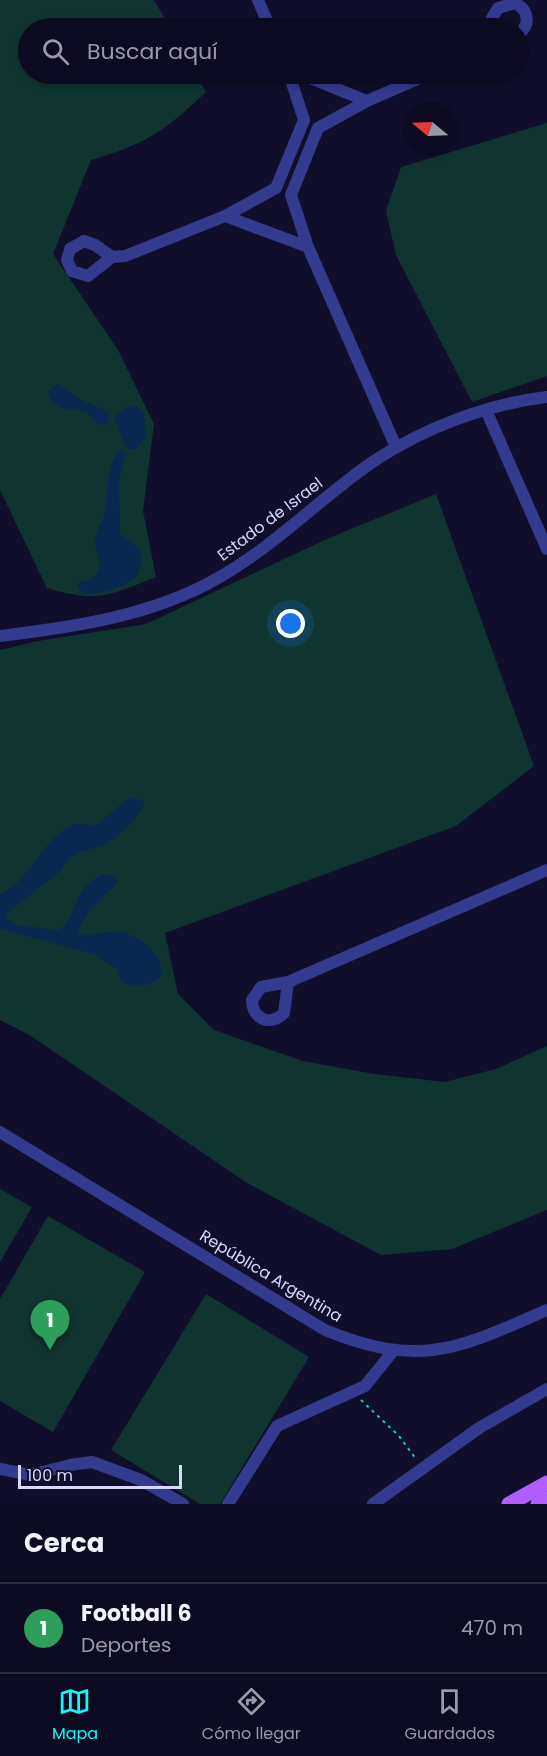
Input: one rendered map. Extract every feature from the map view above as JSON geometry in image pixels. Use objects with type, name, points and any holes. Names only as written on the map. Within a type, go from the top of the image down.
[{"type":"main road","points":[[508,1504],[547,1483]]},
{"type":"main road","points":[[538,1504],[547,1499]]},
{"type":"street","points":[[258,0],[266,18]]},
{"type":"street","points":[[492,18],[498,8],[515,3],[524,10],[527,18]]},
{"type":"street","points":[[112,257],[125,256],[225,216],[276,188],[304,120],[292,84]]},
{"type":"street","points":[[325,84],[367,101]]},
{"type":"street","points":[[396,447],[308,247],[291,195],[318,128],[367,101],[406,84]]},
{"type":"street","points":[[304,120],[318,128]]},
{"type":"street","points":[[276,188],[291,195]]},
{"type":"street","points":[[225,216],[308,247]]},
{"type":"street","name":"Estado de Israel","points":[[0,636],[128,614],[194,590],[254,556],[348,480],[396,447],[486,410],[547,397]]},
{"type":"street","points":[[486,410],[547,549]]},
{"type":"street","points":[[288,982],[547,870]]},
{"type":"street","name":"República Argentina","points":[[0,1132],[325,1330],[354,1342],[414,1352],[471,1343],[547,1310]]},
{"type":"street","points":[[228,1504],[277,1426],[365,1386],[394,1350]]},
{"type":"street","points":[[373,1504],[479,1428],[547,1389]]},
{"type":"street","points":[[0,1469],[31,1475],[92,1462],[141,1480],[183,1504]]},
{"type":"path","points":[[359,1399],[404,1441],[422,1469]]},
{"type":"green space","points":[[0,0],[154,0],[164,18],[18,18],[18,84],[201,84],[206,92],[154,135],[91,160],[53,254],[118,350],[154,424],[143,511],[156,577],[103,595],[79,595],[47,588],[0,490]]},
{"type":"green space","points":[[547,123],[547,376],[472,402],[396,255],[386,211],[401,167],[438,156],[457,156],[457,150]]},
{"type":"green space","points":[[436,494],[534,766],[456,826],[165,933],[178,994],[214,1030],[303,1061],[374,1074],[445,1082],[496,1069],[547,1046],[547,1210],[452,1249],[381,1255],[247,1183],[31,1036],[0,1020],[0,650],[38,641],[146,624],[329,538]]},
{"type":"green space","points":[[0,1189],[32,1207],[0,1262]]},
{"type":"green space","points":[[48,1216],[145,1272],[53,1432],[0,1401],[0,1299]]},
{"type":"green space","points":[[206,1294],[309,1357],[220,1504],[200,1504],[111,1450]]},
{"type":"water","points":[[58,383],[79,399],[109,412],[108,425],[98,424],[84,412],[62,408],[53,403],[48,392]]},
{"type":"water","points":[[136,406],[144,413],[145,439],[136,449],[129,449],[124,444],[114,417],[126,407]]},
{"type":"water","points":[[122,449],[126,454],[119,481],[120,534],[140,549],[140,568],[133,579],[118,587],[101,592],[85,592],[79,590],[77,584],[93,578],[99,569],[95,537],[104,515],[110,469],[117,453]]},
{"type":"water","points":[[130,797],[144,801],[144,805],[126,828],[109,842],[70,858],[61,871],[7,913],[7,919],[16,925],[58,930],[69,919],[86,886],[105,874],[115,877],[118,882],[86,915],[78,931],[82,935],[120,932],[135,937],[150,948],[160,962],[161,977],[148,984],[134,987],[123,982],[117,969],[93,954],[0,929],[0,894],[11,888],[29,870],[53,839],[72,825],[96,825]]},
{"type":"place","name":"Football 6","points":[[50,1350]]}]
